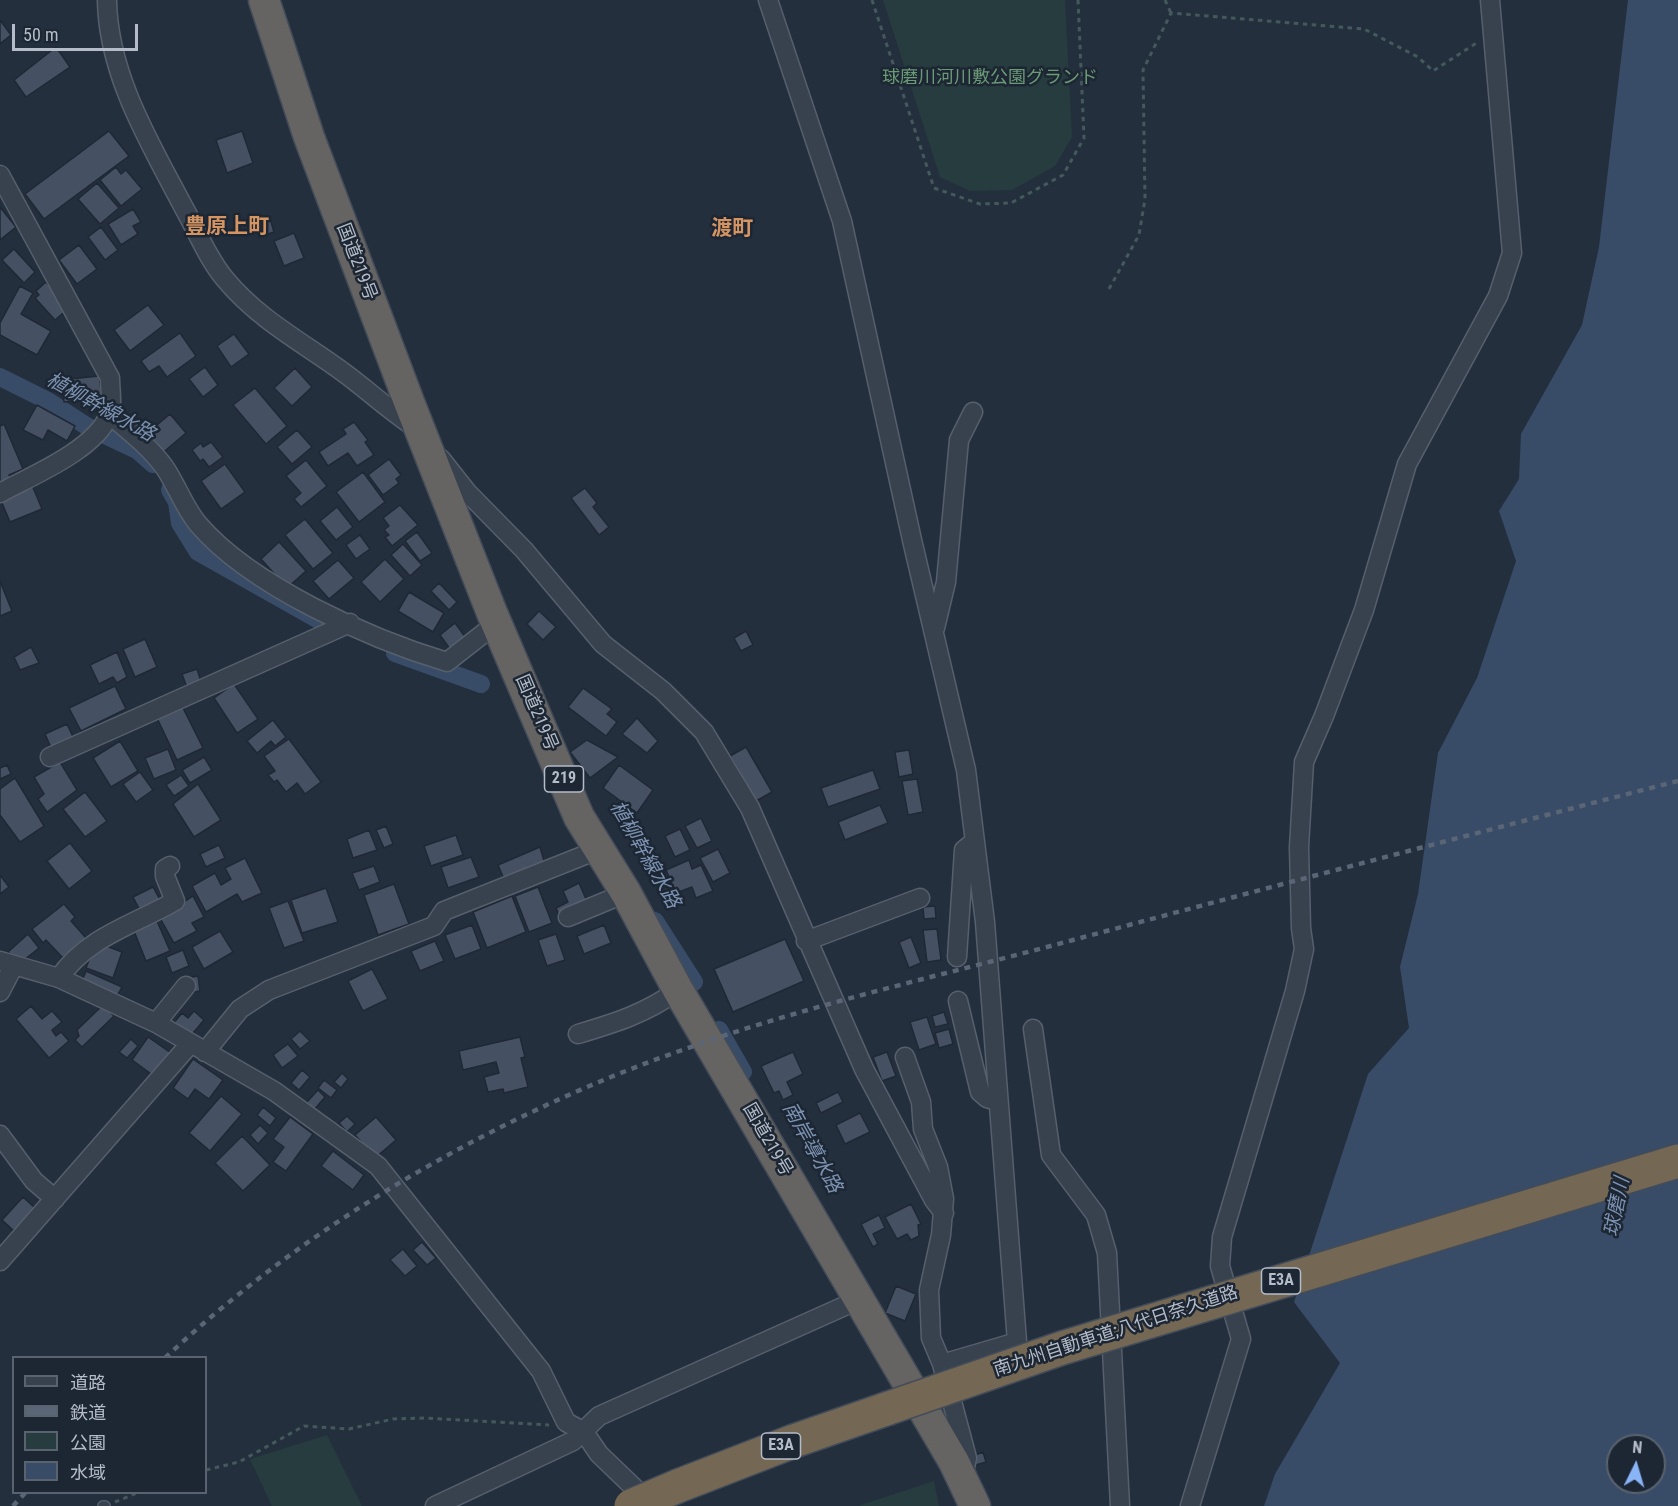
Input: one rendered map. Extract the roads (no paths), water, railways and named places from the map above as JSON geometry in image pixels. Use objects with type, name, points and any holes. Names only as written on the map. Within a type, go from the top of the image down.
[{"type":"highway","name":"国道219号","points":[[264,0],[309,137],[423,433],[498,626],[579,817],[626,893],[678,990],[745,1100],[962,1479],[975,1506]]},
{"type":"highway","name":"南九州自動車道;八代日奈久道路","points":[[631,1506],[666,1496],[794,1440],[1085,1340],[1678,1161]]},
{"type":"street","points":[[107,0],[113,52],[127,95],[169,180],[224,278],[262,317],[344,372],[398,417],[423,433],[451,473],[524,550],[603,644],[663,691],[704,732],[750,808],[864,1069],[934,1200],[945,1213]]},
{"type":"street","points":[[768,0],[842,221],[966,770],[985,922],[1017,1342],[942,1364]]},
{"type":"street","points":[[1190,1506],[1241,1340],[1220,1266],[1222,1237],[1295,991],[1304,949],[1301,928],[1299,848],[1304,762],[1364,610],[1407,464],[1498,296],[1512,253],[1490,0]]},
{"type":"street","points":[[0,175],[110,378],[109,414],[98,431],[71,454],[0,493]]},
{"type":"street","points":[[934,633],[946,582],[959,440],[973,412]]},
{"type":"street","points":[[109,414],[142,441],[165,469],[198,524],[246,569],[296,598],[390,644],[447,662],[484,633],[498,626]]},
{"type":"street","points":[[50,757],[350,623]]},
{"type":"street","points":[[957,957],[964,850],[975,841]]},
{"type":"street","points":[[0,1261],[197,1048],[240,1009],[268,990],[434,926],[444,911],[600,849]]},
{"type":"street","points":[[59,978],[94,941],[111,931],[144,919],[176,901],[165,876],[165,869],[170,866]]},
{"type":"street","points":[[568,917],[626,893]]},
{"type":"street","points":[[806,940],[920,897]]},
{"type":"street","points":[[0,992],[4,962],[59,978],[156,1023],[274,1091],[378,1166],[541,1371],[566,1422],[584,1432],[599,1454],[666,1496]]},
{"type":"street","points":[[156,1023],[186,986]]},
{"type":"street","points":[[578,1034],[630,1018],[678,990]]},
{"type":"street","points":[[958,1001],[980,1092],[987,1098],[998,1101]]},
{"type":"street","points":[[1033,1029],[1051,1155],[1096,1215],[1107,1253],[1120,1506]]},
{"type":"street","points":[[905,1057],[921,1102],[923,1130],[938,1167],[945,1213],[929,1290],[931,1338],[942,1364],[967,1458],[962,1479]]},
{"type":"street","points":[[0,1134],[34,1181],[55,1199]]},
{"type":"street","points":[[435,1506],[573,1441],[598,1416],[858,1300]]},
{"type":"water","name":"球磨川","points":[[1628,0],[1678,0],[1678,1506],[1264,1506],[1275,1474],[1340,1363],[1294,1302],[1368,1074],[1409,1028],[1400,967],[1418,894],[1438,753],[1477,678],[1516,561],[1499,511],[1519,479],[1521,434],[1582,325],[1599,247]]},
{"type":"waterway","name":"植柳幹線水路","points":[[0,377],[48,401],[88,427],[137,450],[153,464]]},
{"type":"waterway","name":"植柳幹線水路","points":[[170,490],[177,502],[180,523],[198,552],[324,623]]},
{"type":"waterway","name":"植柳幹線水路","points":[[395,653],[481,684]]},
{"type":"waterway","name":"南岸導水路","points":[[655,921],[694,982]]},
{"type":"waterway","name":"南岸導水路","points":[[719,1030],[743,1072]]},
{"type":"railway","points":[[167,1356],[221,1309],[281,1262],[344,1218],[409,1177],[476,1140],[615,1075],[733,1033],[829,1004],[1678,781]]},
{"type":"railway","points":[[13,1506],[24,1494]]},
{"type":"district","name":"豊原上町","points":[[227,228]]},
{"type":"district","name":"渡町","points":[[732,230]]},
{"type":"park label","name":"球磨川河川敷公園グランド","points":[[990,78]]}]
